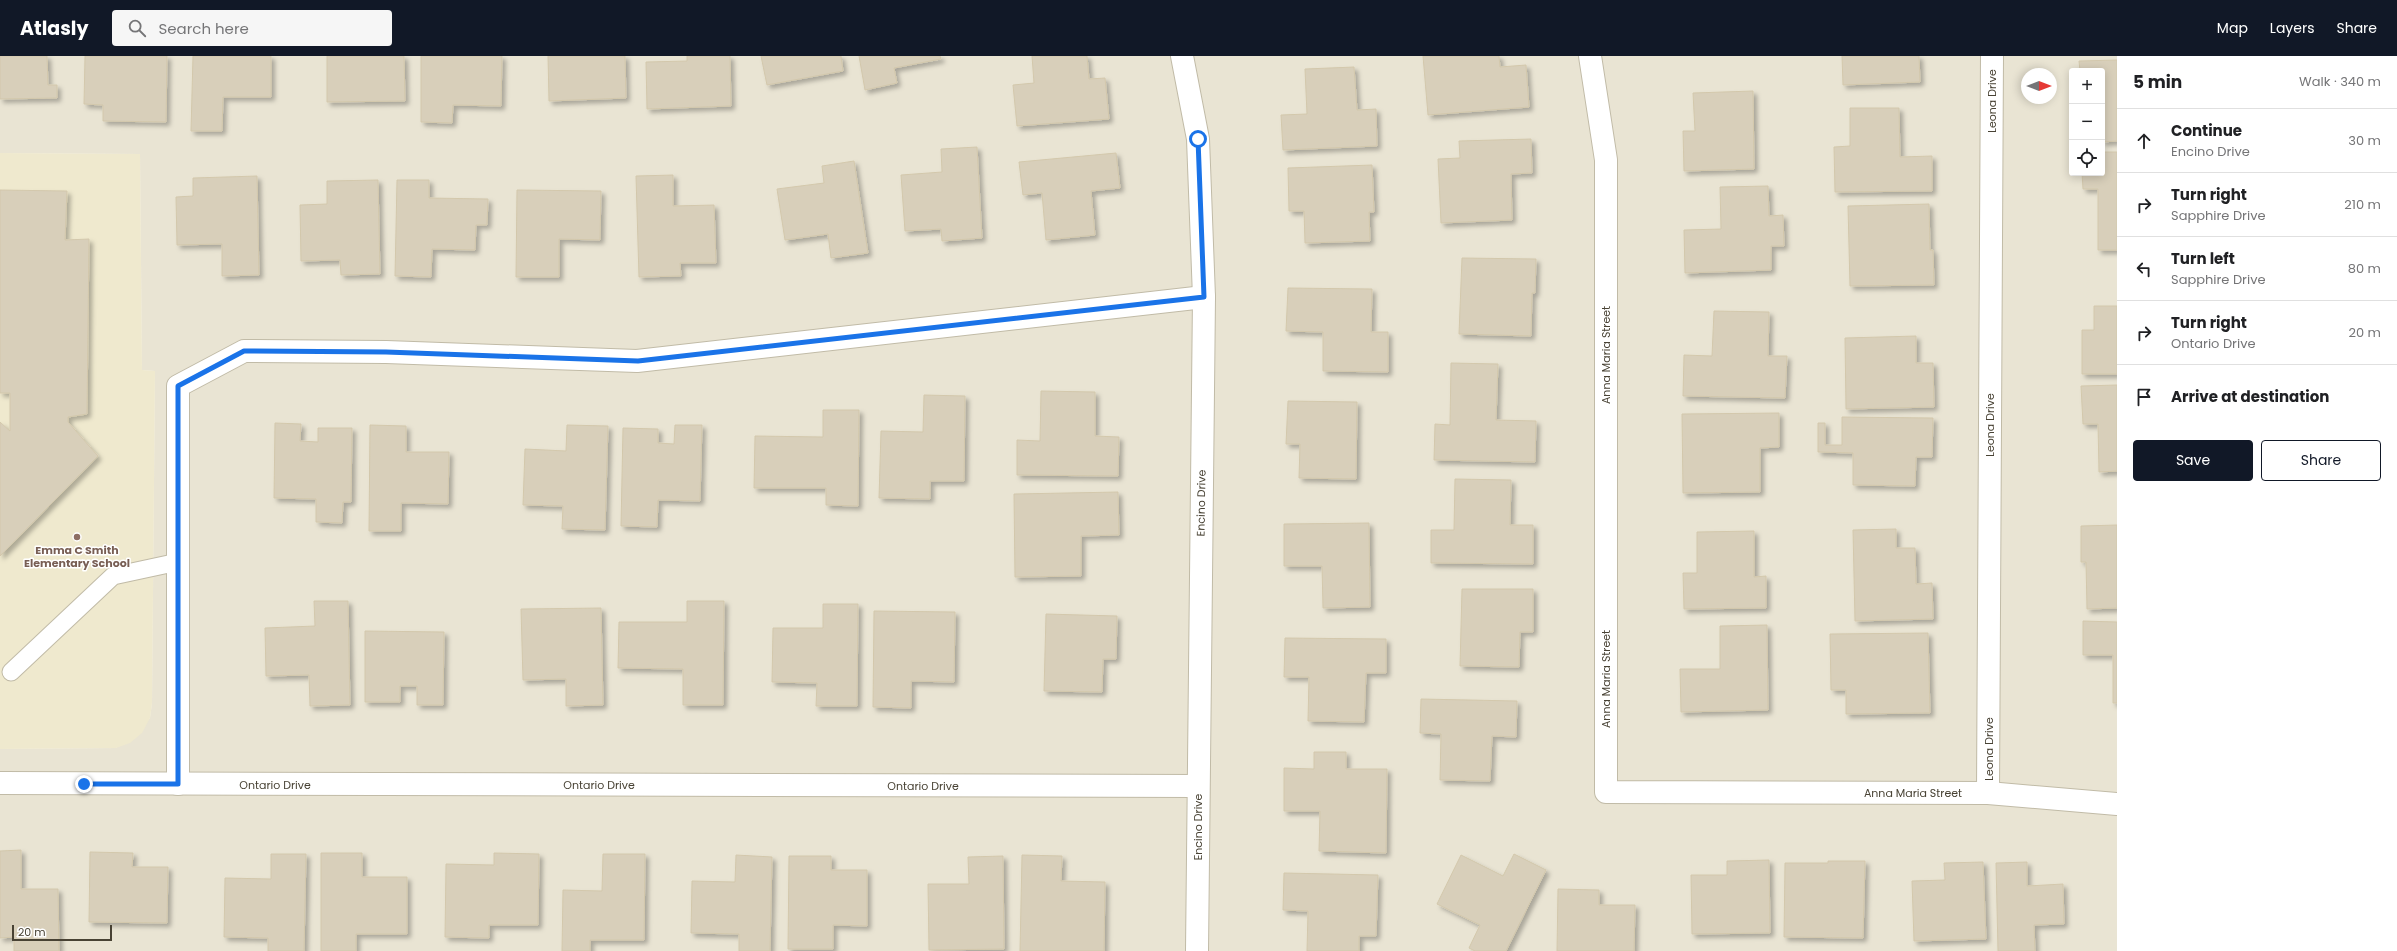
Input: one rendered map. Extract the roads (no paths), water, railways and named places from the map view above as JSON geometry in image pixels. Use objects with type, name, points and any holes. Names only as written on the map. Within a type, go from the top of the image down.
[{"type":"street","name":"Encino Drive","points":[[1182,56],[1198,139],[1204,297],[1197,951]]},
{"type":"street","name":"Anna Maria Street","points":[[1590,56],[1606,160],[1606,792],[1988,793],[2117,804]]},
{"type":"street","name":"Leona Drive","points":[[1988,793],[1992,56]]},
{"type":"street","points":[[178,784],[178,386],[244,351],[386,352],[638,361],[1204,297]]},
{"type":"street","name":"Ontario Drive","points":[[0,783],[1198,786]]},
{"type":"lane","points":[[11,672],[113,576],[178,562]]},
{"type":"place","name":"Emma C Smith Elementary School","points":[[77,537]]}]
